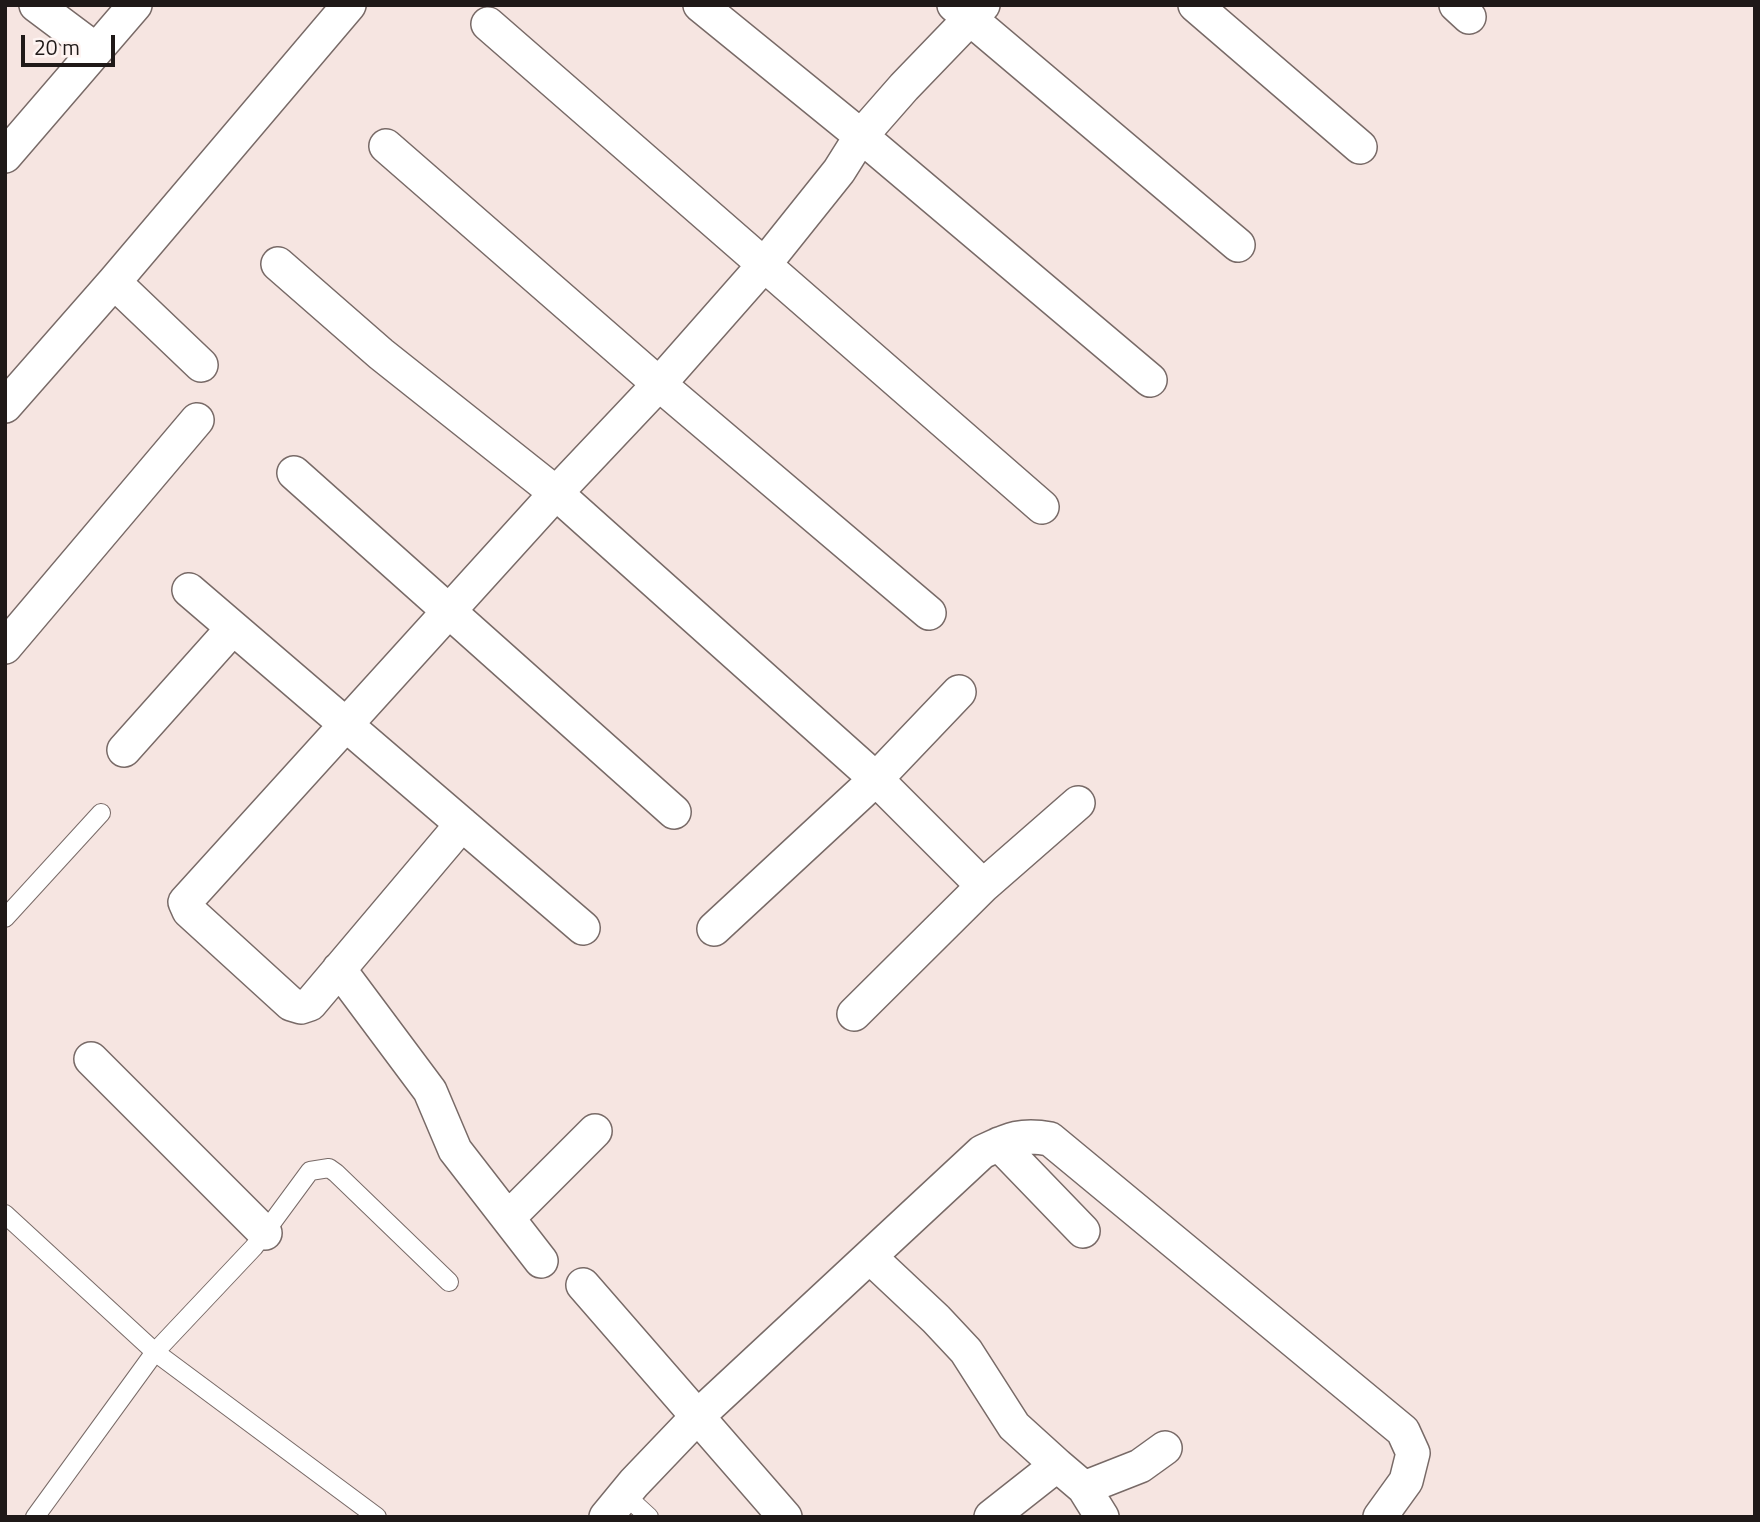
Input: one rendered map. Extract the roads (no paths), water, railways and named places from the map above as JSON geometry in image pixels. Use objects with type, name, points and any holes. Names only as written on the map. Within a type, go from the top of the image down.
[{"type":"street","points":[[36,5],[96,50]]},
{"type":"street","points":[[5,156],[135,5]]},
{"type":"street","points":[[5,406],[349,5]]},
{"type":"street","points":[[700,5],[862,136],[1150,380]]},
{"type":"street","points":[[1195,5],[1360,146]]},
{"type":"street","points":[[462,824],[310,1004],[301,1007],[291,1004],[189,911],[185,902],[556,493],[659,384],[763,265],[839,171],[862,136],[969,10],[1238,245]]},
{"type":"street","points":[[488,24],[1042,507]]},
{"type":"street","points":[[386,146],[659,384],[929,613]]},
{"type":"street","points":[[278,264],[381,354],[556,493],[876,779],[983,886]]},
{"type":"street","points":[[114,282],[201,365]]},
{"type":"street","points":[[5,647],[197,421]]},
{"type":"street","points":[[294,473],[674,812]]},
{"type":"street","points":[[189,590],[583,928]]},
{"type":"street","points":[[124,750],[233,628]]},
{"type":"street","points":[[714,929],[876,779],[959,692]]},
{"type":"street","points":[[854,1014],[983,886],[1079,803]]},
{"type":"street","points":[[339,969],[430,1091],[455,1150],[541,1261]]},
{"type":"street","points":[[91,1059],[265,1233]]},
{"type":"street","points":[[508,1218],[595,1131]]},
{"type":"street","points":[[615,1506],[698,1416],[982,1152],[1030,1135],[1050,1139],[1403,1431],[1413,1453],[1406,1481],[1380,1517]]},
{"type":"street","points":[[999,1144],[1083,1231]]},
{"type":"street","points":[[870,1257],[966,1351],[1014,1426],[1084,1488],[1102,1517]]},
{"type":"street","points":[[583,1285],[785,1517]]},
{"type":"street","points":[[1084,1488],[1140,1466],[1165,1448]]},
{"type":"street","points":[[991,1517],[1057,1465]]},
{"type":"lane","points":[[5,918],[101,813]]},
{"type":"lane","points":[[35,1517],[155,1352],[265,1233],[310,1171],[329,1168],[449,1282]]},
{"type":"lane","points":[[5,1214],[155,1352],[377,1517]]},
{"type":"lane","points":[[615,1506],[649,1517]]}]
